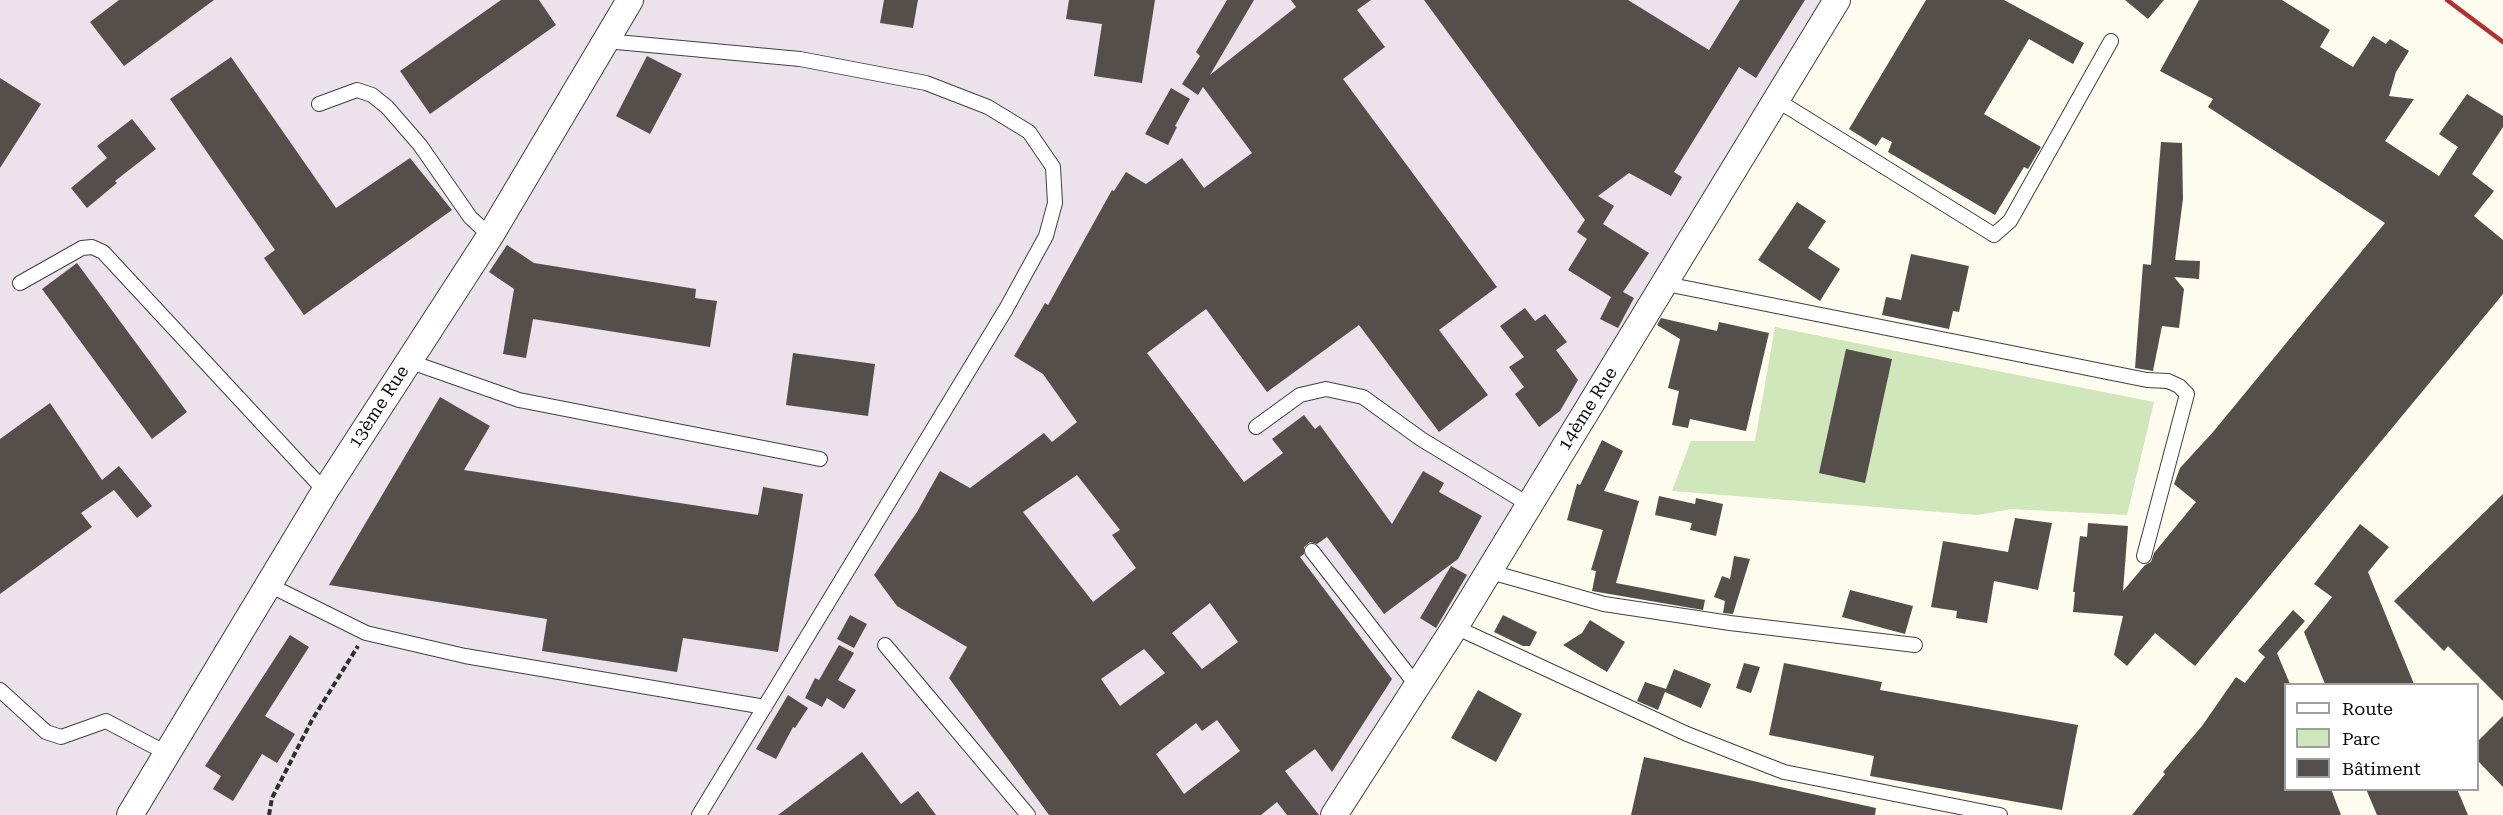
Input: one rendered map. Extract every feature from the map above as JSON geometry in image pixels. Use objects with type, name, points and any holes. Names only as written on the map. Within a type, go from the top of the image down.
[{"type":"street","name":"13ème Rue","points":[[130,815],[325,491],[490,236],[630,0]]},
{"type":"street","name":"14ème Rue","points":[[1334,815],[1455,627],[1487,570],[1666,284],[1775,99],[1838,0]]},
{"type":"lane","points":[[606,41],[800,58],[926,83],[988,107],[1029,132],[1053,167],[1055,203],[1047,236],[1006,309],[699,815]]},
{"type":"lane","points":[[1775,99],[1994,235],[2010,221],[2111,41]]},
{"type":"lane","points":[[319,104],[357,90],[372,95],[387,107],[420,145],[470,217],[490,236]]},
{"type":"lane","points":[[20,283],[82,248],[92,247],[103,252],[325,491]]},
{"type":"lane","points":[[1666,284],[2147,380],[2168,381],[2179,386],[2187,394],[2144,556]]},
{"type":"lane","points":[[408,362],[519,400],[820,459]]},
{"type":"lane","points":[[1256,427],[1300,395],[1326,388],[1363,397],[1421,439],[1528,504]]},
{"type":"lane","points":[[1312,551],[1417,686]]},
{"type":"lane","points":[[1487,570],[1604,604],[1730,623],[1915,645]]},
{"type":"lane","points":[[269,585],[366,633],[465,656],[765,707]]},
{"type":"lane","points":[[1455,627],[1687,734],[1784,772],[2000,815]]},
{"type":"lane","points":[[885,645],[1028,815]]},
{"type":"lane","points":[[0,690],[46,732],[62,737],[106,721],[168,754]]},
{"type":"path","points":[[269,815],[272,798],[307,730],[366,633]]},
{"type":"shaded area","points":[[0,0],[1828,0],[1329,815],[0,815]]},
{"type":"green space","points":[[1775,327],[2154,402],[2127,515],[2011,509],[1978,515],[1672,491],[1691,441],[1755,441]]},
{"type":"building","points":[[119,0],[214,0],[124,66],[90,22]]},
{"type":"building","points":[[501,0],[539,0],[556,25],[430,114],[400,71]]},
{"type":"building","points":[[884,0],[918,0],[913,28],[880,23]]},
{"type":"building","points":[[1069,0],[1155,0],[1142,83],[1094,76],[1102,24],[1066,19]]},
{"type":"building","points":[[1227,0],[1254,0],[1210,75],[1296,7],[1291,0],[1371,0],[1357,10],[1385,47],[1343,79],[1497,287],[1439,330],[1488,395],[1439,432],[1359,325],[1267,392],[1206,309],[1147,353],[1244,482],[1283,453],[1272,439],[1304,415],[1315,429],[1320,425],[1392,524],[1423,471],[1444,483],[1439,492],[1482,516],[1458,559],[1384,614],[1327,537],[1317,544],[1310,542],[1304,547],[1304,554],[1300,557],[1392,679],[1332,772],[1315,749],[1285,771],[1319,815],[1287,815],[1277,802],[1261,815],[1049,815],[949,678],[967,647],[897,606],[874,575],[917,512],[940,471],[970,488],[1044,433],[1052,442],[1077,422],[1043,374],[1014,356],[1045,303],[1048,305],[1112,190],[1114,191],[1126,172],[1146,184],[1182,158],[1204,188],[1252,153],[1203,87],[1198,95],[1182,84],[1200,56],[1196,52]],"holes":[[[1077,475],[1120,530],[1112,535],[1136,568],[1093,602],[1023,512]],[[1210,603],[1238,642],[1202,669],[1172,633]],[[1144,649],[1165,673],[1120,706],[1101,679]],[[1217,720],[1240,751],[1184,794],[1156,754],[1196,723],[1202,731]]]},
{"type":"building","points":[[1424,0],[1628,0],[1709,50],[1740,0],[1805,0],[1756,78],[1739,67],[1674,172],[1682,177],[1671,196],[1629,173],[1598,196],[1614,206],[1603,224],[1649,253],[1623,292],[1634,298],[1618,328],[1600,319],[1611,297],[1568,270],[1587,239],[1577,232],[1585,220]]},
{"type":"building","points":[[1926,0],[2004,0],[2084,43],[2073,64],[2029,39],[1984,114],[2041,147],[2028,169],[2024,167],[1995,215],[1888,152],[1892,142],[1882,137],[1876,146],[1849,129]]},
{"type":"building","points":[[2125,0],[2164,0],[2148,19]]},
{"type":"building","points":[[2199,0],[2282,0],[2330,30],[2320,47],[2353,67],[2373,36],[2386,44],[2390,39],[2409,51],[2396,72],[2389,96],[2414,99],[2385,141],[2439,176],[2458,147],[2439,134],[2467,94],[2503,116],[2503,127],[2472,174],[2494,191],[2474,216],[2503,240],[2503,294],[2195,666],[2155,633],[2127,666],[2114,655],[2123,616],[2073,612],[2075,592],[2073,592],[2080,536],[2087,537],[2088,523],[2128,526],[2123,591],[2145,565],[2151,562],[2154,553],[2196,502],[2174,484],[2180,468],[2213,432],[2385,223],[2208,107],[2213,99],[2160,71]]},
{"type":"building","points":[[647,56],[682,74],[650,134],[616,116]]},
{"type":"building","points":[[231,57],[336,208],[410,158],[452,210],[304,315],[264,258],[275,250],[170,99]]},
{"type":"building","points":[[0,78],[41,104],[0,168]]},
{"type":"building","points":[[1171,88],[1190,99],[1175,126],[1177,127],[1168,145],[1145,134]]},
{"type":"building","points":[[132,119],[156,149],[115,181],[117,183],[87,208],[71,188],[107,158],[97,146]]},
{"type":"building","points":[[2161,142],[2182,143],[2183,199],[2175,260],[2200,261],[2199,279],[2174,277],[2184,289],[2179,328],[2162,326],[2153,371],[2135,368],[2143,264],[2151,265]]},
{"type":"building","points":[[1797,202],[1826,221],[1808,248],[1840,269],[1820,301],[1758,260]]},
{"type":"building","points":[[507,245],[534,263],[696,289],[695,298],[717,301],[710,347],[533,319],[526,358],[503,354],[514,289],[489,272]]},
{"type":"building","points":[[1911,254],[1969,266],[1959,312],[1953,311],[1949,329],[1882,315],[1886,297],[1901,300]]},
{"type":"building","points":[[77,263],[187,412],[152,439],[42,289]]},
{"type":"building","points":[[1525,308],[1535,321],[1545,314],[1567,342],[1556,350],[1578,380],[1560,411],[1539,427],[1515,394],[1524,387],[1509,367],[1524,357],[1500,326]]},
{"type":"building","points":[[1661,318],[1717,331],[1719,322],[1769,333],[1746,431],[1690,419],[1688,428],[1672,425],[1679,391],[1668,388],[1680,339],[1657,325]]},
{"type":"building","points":[[1846,349],[1892,359],[1865,483],[1819,473]]},
{"type":"building","points":[[793,353],[875,364],[868,416],[786,405]]},
{"type":"building","points":[[440,397],[490,426],[464,470],[758,515],[763,487],[803,494],[778,652],[683,638],[677,672],[542,651],[547,619],[329,585]]},
{"type":"building","points":[[50,403],[102,480],[119,466],[152,506],[137,518],[114,490],[81,513],[92,527],[0,594],[0,439]]},
{"type":"building","points":[[1602,440],[1623,451],[1604,491],[1639,501],[1616,583],[1705,600],[1703,610],[1592,591],[1596,571],[1591,570],[1603,530],[1567,520],[1577,484],[1580,485]]},
{"type":"building","points":[[2503,494],[2503,701],[2448,646],[2444,651],[2394,601]]},
{"type":"building","points":[[1659,496],[1695,504],[1696,498],[1723,504],[1716,536],[1690,530],[1692,523],[1655,515]]},
{"type":"building","points":[[2015,518],[2052,523],[2038,590],[1994,581],[1987,623],[1956,618],[1957,611],[1931,607],[1943,541],[2008,552]]},
{"type":"building","points":[[2360,524],[2389,547],[2368,572],[2414,683],[2325,683],[2304,632],[2332,597],[2314,584]]},
{"type":"building","points":[[1734,556],[1750,559],[1733,614],[1723,613],[1725,601],[1714,597],[1722,576],[1730,579]]},
{"type":"building","points":[[1451,566],[1467,575],[1436,628],[1420,618]]},
{"type":"building","points":[[1850,590],[1913,606],[1905,634],[1842,617]]},
{"type":"building","points":[[2293,610],[2305,621],[2277,653],[2290,683],[2284,683],[2284,791],[2332,791],[2341,815],[2132,815],[2165,774],[2163,772],[2202,726],[2236,677],[2245,683],[2265,657],[2258,651]]},
{"type":"building","points":[[850,615],[867,624],[854,648],[837,639]]},
{"type":"building","points":[[1503,615],[1537,632],[1530,646],[1523,646],[1494,632]]},
{"type":"building","points":[[1590,620],[1625,642],[1607,672],[1563,645],[1582,633]]},
{"type":"building","points":[[290,635],[309,647],[265,716],[295,734],[277,763],[262,754],[233,801],[213,789],[221,776],[205,766]]},
{"type":"building","points":[[839,645],[854,653],[838,680],[856,690],[844,709],[827,698],[822,707],[805,698],[815,678],[819,680]]},
{"type":"building","points":[[1744,663],[1760,667],[1751,693],[1736,688]]},
{"type":"building","points":[[1784,663],[1882,682],[1880,690],[2078,725],[2062,810],[1870,776],[1874,756],[1769,735]]},
{"type":"building","points":[[1674,669],[1711,684],[1701,708],[1665,692],[1658,710],[1637,701],[1645,682],[1666,689]]},
{"type":"building","points":[[1478,690],[1522,714],[1496,762],[1451,738]]},
{"type":"building","points":[[788,695],[808,708],[795,728],[793,727],[776,759],[756,749]]},
{"type":"building","points":[[2503,716],[2503,787],[2479,762],[2479,740]]},
{"type":"building","points":[[862,752],[901,804],[918,791],[936,815],[778,815]]},
{"type":"building","points":[[1644,757],[1876,808],[1875,815],[1631,815]]},
{"type":"building","points":[[2367,791],[2458,791],[2468,815],[2377,815]]},
{"type":"railway","points":[[2447,0],[2503,42]]}]
